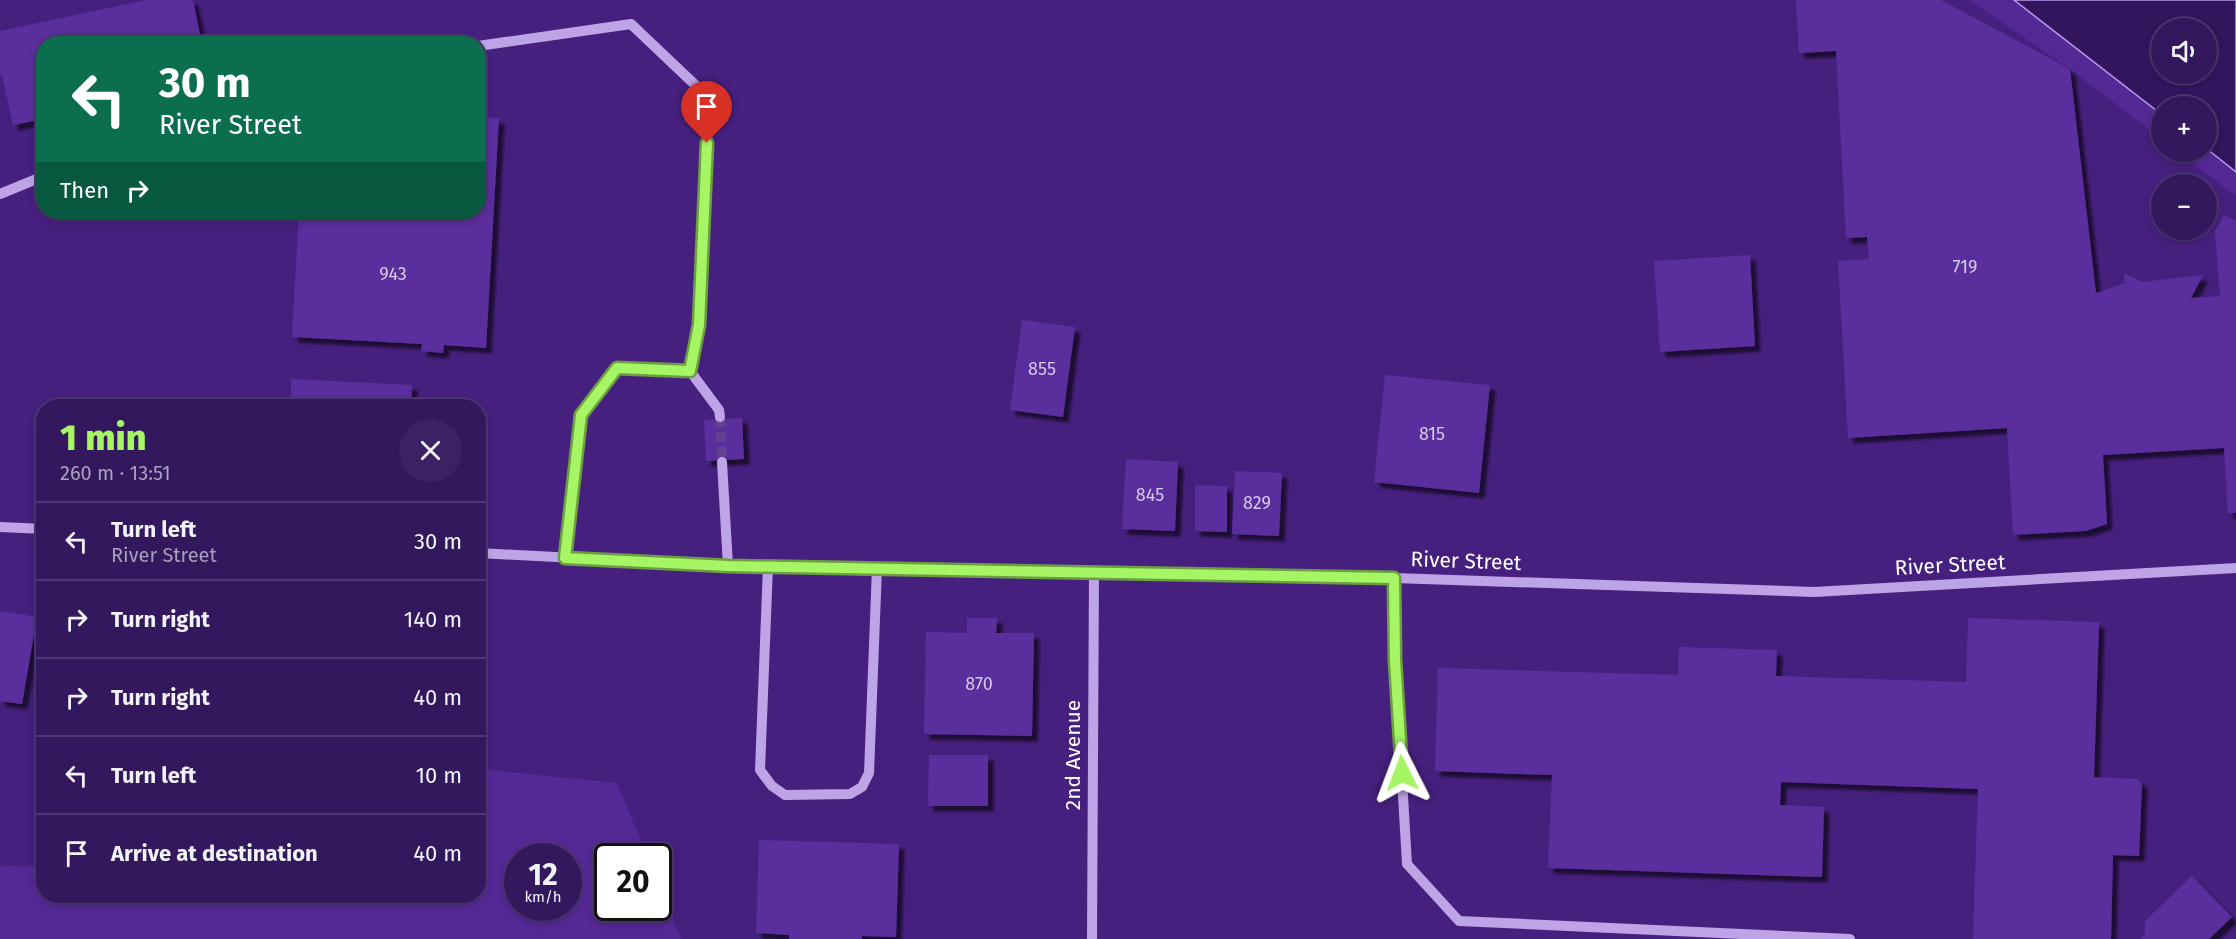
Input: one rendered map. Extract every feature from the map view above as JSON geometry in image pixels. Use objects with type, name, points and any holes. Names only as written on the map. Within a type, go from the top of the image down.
[{"type":"street","points":[[486,44],[631,24],[709,98],[699,325],[690,371],[719,410],[720,417]]},
{"type":"street","points":[[0,194],[36,179]]},
{"type":"street","points":[[565,558],[581,415],[617,368],[690,371]]},
{"type":"street","points":[[722,462],[728,566]]},
{"type":"street","points":[[0,527],[36,529]]},
{"type":"street","name":"River Street","points":[[486,553],[728,566],[1394,578],[1814,592],[2236,568]]},
{"type":"street","points":[[768,566],[760,770],[772,786],[785,795],[850,794],[861,787],[869,773],[878,568]]},
{"type":"street","name":"2nd Avenue","points":[[1092,939],[1094,571]]},
{"type":"street","points":[[1394,578],[1395,660],[1407,864],[1460,921],[1851,939]]},
{"type":"shaded area","points":[[1969,0],[2013,0],[2151,106],[2151,131],[2070,69]]},
{"type":"shaded area","points":[[2014,0],[2236,0],[2236,172],[2217,157],[2217,96],[2151,96],[2151,106]]},
{"type":"shaded area","points":[[2217,156],[2236,171],[2236,196],[2217,182],[2217,174],[2207,174],[2191,162],[2217,162]]},
{"type":"shaded area","points":[[486,770],[617,783],[642,843],[594,843],[594,921],[672,921],[672,917],[681,939],[0,939],[0,866],[36,867],[36,903],[486,903]]},
{"type":"building","points":[[146,0],[193,0],[200,36],[36,36],[36,121],[13,125],[2,74],[0,75],[0,31]]},
{"type":"building","points":[[1796,0],[1941,0],[2070,69],[2096,293],[2125,283],[2124,273],[2142,282],[2203,275],[2191,298],[2220,296],[2216,240],[2217,227],[2224,215],[2236,221],[2236,513],[2228,513],[2224,448],[2103,455],[2107,524],[2086,531],[2013,535],[2007,428],[1848,438],[1838,261],[1869,259],[1867,237],[1846,238],[1836,51],[1799,53]]},
{"type":"building","points":[[486,117],[499,118],[486,348],[444,345],[443,353],[421,351],[422,344],[292,337],[299,219],[486,219]]},
{"type":"building","points":[[1750,255],[1755,346],[1660,352],[1654,261]]},
{"type":"building","points":[[1022,320],[1075,327],[1063,417],[1010,410]]},
{"type":"building","points":[[1385,375],[1490,385],[1479,493],[1374,482]]},
{"type":"building","points":[[291,379],[412,385],[411,399],[291,399]]},
{"type":"building","points":[[742,418],[744,459],[706,461],[704,420]]},
{"type":"building","points":[[1126,459],[1178,462],[1175,531],[1122,529]]},
{"type":"building","points":[[1235,471],[1282,473],[1279,536],[1232,534]]},
{"type":"building","points":[[1195,485],[1227,486],[1227,532],[1195,531]]},
{"type":"building","points":[[0,611],[36,617],[22,704],[0,701]]},
{"type":"building","points":[[967,618],[997,618],[996,633],[1034,633],[1032,736],[924,734],[926,632],[967,633]]},
{"type":"building","points":[[1968,618],[2099,622],[2094,777],[2137,779],[2142,784],[2139,856],[2113,855],[2111,939],[1973,939],[1978,789],[1781,782],[1780,805],[1824,807],[1822,877],[1548,868],[1552,775],[1435,771],[1438,668],[1678,675],[1679,647],[1777,650],[1776,676],[1966,682]]},
{"type":"building","points":[[929,755],[988,755],[988,806],[928,806]]},
{"type":"building","points":[[759,840],[899,844],[896,937],[789,939],[789,935],[756,933]]},
{"type":"building","points":[[2192,876],[2232,917],[2209,939],[2140,939],[2145,934],[2145,921]]},
{"type":"tunnel","points":[[720,417],[722,462]]},
{"type":"route","points":[[707,143],[699,325],[690,371],[617,368],[581,415],[565,558],[728,566],[1394,578],[1395,660],[1402,773]]}]
